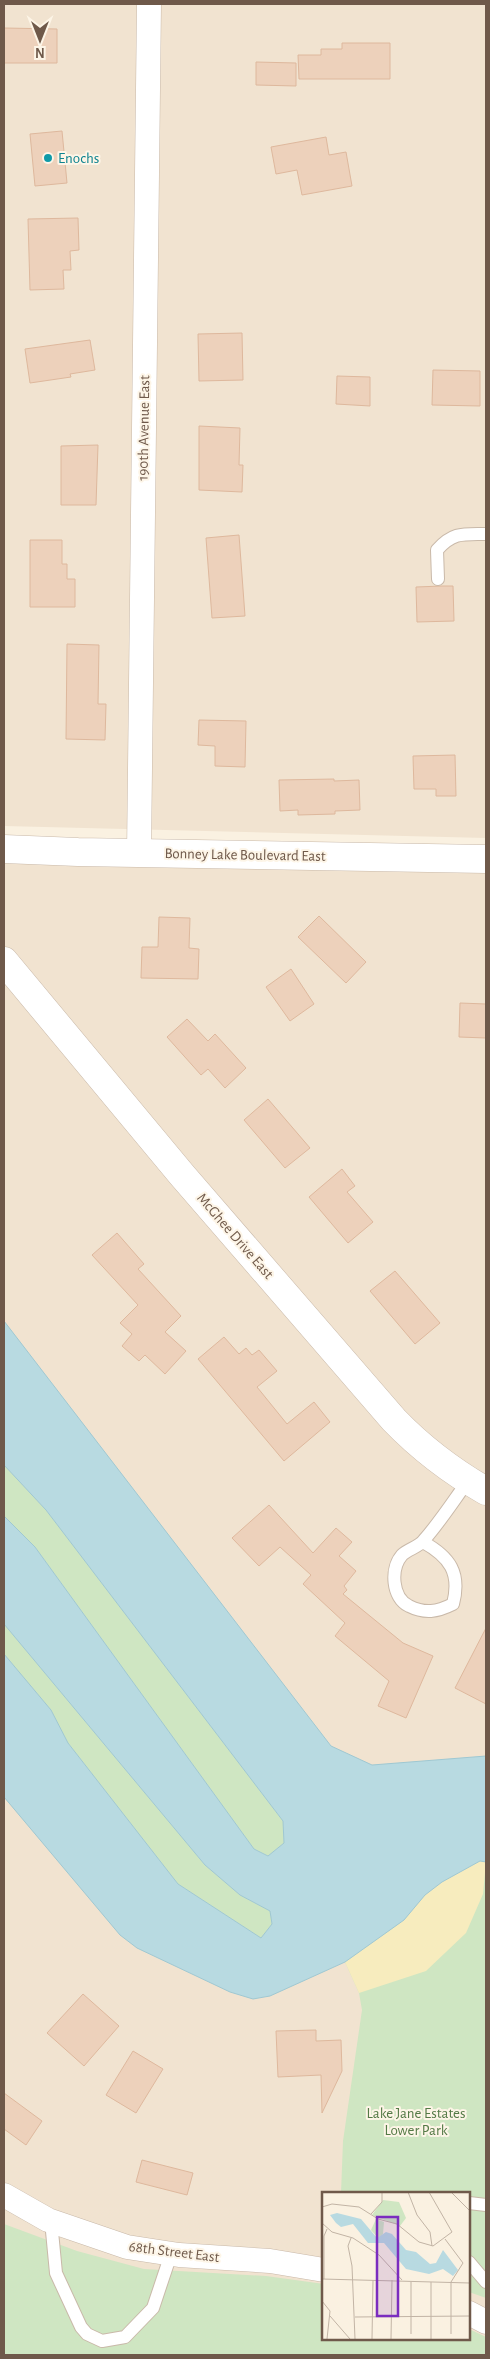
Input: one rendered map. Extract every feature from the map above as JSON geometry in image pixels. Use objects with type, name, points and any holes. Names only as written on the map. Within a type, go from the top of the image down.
[{"type":"street","name":"190th Avenue East","points":[[139,853],[149,4]]},
{"type":"street","name":"Bonney Lake Boulevard East","points":[[4,849],[486,859]]},
{"type":"street","name":"McGhee Drive East","points":[[4,961],[182,1175],[394,1420],[424,1450],[477,1486]]},
{"type":"street","name":"68th Street East","points":[[4,2194],[51,2221],[127,2248],[171,2254],[270,2261],[322,2270]]},
{"type":"street","points":[[470,2314],[486,2322]]},
{"type":"lane","points":[[438,578],[437,550],[447,539],[461,534],[486,534]]},
{"type":"lane","points":[[423,1542],[440,1552],[453,1570],[457,1589],[453,1604],[438,1611],[419,1611],[404,1604],[395,1589],[394,1571],[402,1555],[423,1542],[477,1486]]},
{"type":"lane","points":[[470,2203],[486,2205]]},
{"type":"lane","points":[[51,2221],[56,2273],[81,2327],[87,2334],[102,2341],[125,2338],[153,2308],[171,2254]]},
{"type":"lane","points":[[470,2263],[486,2282]]},
{"type":"shaded area","points":[[4,4],[486,4],[486,838],[4,826]]},
{"type":"shaded area","points":[[4,852],[486,862],[486,2355],[4,2355]]},
{"type":"green space","points":[[4,1465],[46,1510],[283,1821],[284,1843],[268,1856],[254,1849],[35,1547],[4,1516]]},
{"type":"green space","points":[[4,1624],[205,1865],[240,1895],[270,1911],[272,1924],[261,1938],[178,1884],[68,1743],[51,1710],[4,1654]]},
{"type":"green space","name":"Lake Jane Estates Lower Park","points":[[486,1862],[486,2298],[470,2292],[470,2192],[341,2192],[343,2141],[362,2010],[359,1993],[345,1962]]},
{"type":"green space","points":[[4,2224],[77,2251],[144,2269],[266,2276],[322,2284],[322,2339],[470,2339],[470,2329],[486,2337],[486,2355],[4,2355]]},
{"type":"sand","points":[[480,1861],[486,1862],[483,1894],[466,1933],[426,1971],[359,1993],[345,1962],[404,1920],[425,1895],[442,1882]]},
{"type":"water","points":[[4,1321],[331,1746],[372,1765],[486,1756],[486,1862],[480,1861],[442,1882],[425,1895],[404,1920],[345,1962],[270,1996],[253,1999],[230,1992],[137,1948],[120,1935],[4,1797],[4,1654],[51,1710],[68,1743],[178,1884],[261,1938],[272,1924],[270,1911],[240,1895],[205,1865],[4,1624],[4,1516],[35,1547],[254,1849],[268,1856],[284,1843],[283,1821],[46,1510],[4,1465]]},
{"type":"building","points":[[4,28],[57,29],[57,63],[4,63]]},
{"type":"building","points":[[342,43],[390,43],[390,79],[299,79],[298,55],[321,55],[321,49],[342,49]]},
{"type":"building","points":[[256,62],[296,63],[296,86],[256,85]]},
{"type":"building","name":"Enochs","points":[[62,131],[67,183],[35,186],[30,134]]},
{"type":"building","points":[[326,137],[329,155],[346,152],[352,186],[302,195],[297,170],[276,174],[271,147]]},
{"type":"building","points":[[78,218],[79,250],[70,251],[71,270],[63,270],[64,289],[30,290],[28,219]]},
{"type":"building","points":[[242,333],[243,380],[199,381],[198,334]]},
{"type":"building","points":[[90,340],[95,370],[70,374],[71,377],[30,383],[25,349]]},
{"type":"building","points":[[433,370],[480,371],[480,406],[432,405]]},
{"type":"building","points":[[337,376],[370,377],[370,406],[336,404]]},
{"type":"building","points":[[199,426],[240,428],[239,465],[243,465],[242,492],[199,490]]},
{"type":"building","points":[[98,445],[96,505],[61,505],[61,446]]},
{"type":"building","points":[[239,535],[245,616],[212,618],[206,538]]},
{"type":"building","points":[[30,540],[62,540],[62,564],[67,564],[67,579],[75,579],[75,607],[30,607]]},
{"type":"building","points":[[453,586],[454,621],[417,622],[416,587]]},
{"type":"building","points":[[67,644],[99,645],[98,704],[106,704],[105,740],[66,739]]},
{"type":"building","points":[[199,720],[246,721],[245,767],[215,766],[215,746],[198,745]]},
{"type":"building","points":[[455,755],[456,796],[436,796],[436,789],[414,789],[413,756]]},
{"type":"building","points":[[334,779],[334,781],[359,780],[360,810],[335,811],[335,814],[298,815],[298,810],[280,811],[279,780]]},
{"type":"building","points":[[319,916],[366,962],[346,983],[298,937]]},
{"type":"building","points":[[159,917],[190,918],[189,948],[199,949],[198,979],[141,978],[142,947],[158,947]]},
{"type":"building","points":[[291,969],[314,1004],[290,1021],[266,987]]},
{"type":"building","points":[[460,1003],[486,1004],[486,1038],[459,1037]]},
{"type":"building","points":[[187,1019],[208,1041],[215,1034],[246,1068],[225,1088],[208,1069],[201,1075],[167,1037]]},
{"type":"building","points":[[268,1099],[310,1148],[285,1168],[244,1120]]},
{"type":"building","points":[[342,1169],[355,1186],[347,1192],[373,1222],[348,1243],[309,1197]]},
{"type":"building","points":[[117,1233],[144,1264],[138,1269],[181,1316],[165,1332],[186,1351],[165,1374],[145,1355],[139,1361],[122,1346],[132,1334],[120,1323],[138,1305],[92,1255]]},
{"type":"building","points":[[395,1271],[440,1323],[415,1344],[370,1291]]},
{"type":"building","points":[[224,1337],[239,1354],[246,1348],[252,1355],[259,1350],[277,1371],[257,1387],[287,1424],[314,1402],[330,1422],[284,1461],[198,1359]]},
{"type":"building","points":[[269,1505],[313,1553],[336,1528],[352,1542],[339,1556],[356,1571],[344,1586],[347,1590],[343,1594],[403,1643],[433,1656],[406,1718],[378,1706],[389,1681],[335,1636],[345,1623],[303,1584],[311,1575],[280,1547],[259,1566],[232,1538]]},
{"type":"building","points":[[486,1628],[486,1704],[455,1688]]},
{"type":"building","points":[[83,1994],[119,2026],[84,2066],[47,2033]]},
{"type":"building","points":[[316,2030],[316,2041],[341,2040],[342,2071],[322,2113],[321,2075],[278,2077],[276,2031]]},
{"type":"building","points":[[133,2051],[163,2069],[136,2113],[106,2095]]},
{"type":"building","points":[[4,2093],[42,2121],[26,2145],[4,2129]]},
{"type":"building","points":[[142,2160],[193,2173],[187,2195],[136,2182]]},
{"type":"place","name":"Enochs","points":[[48,158]]}]
